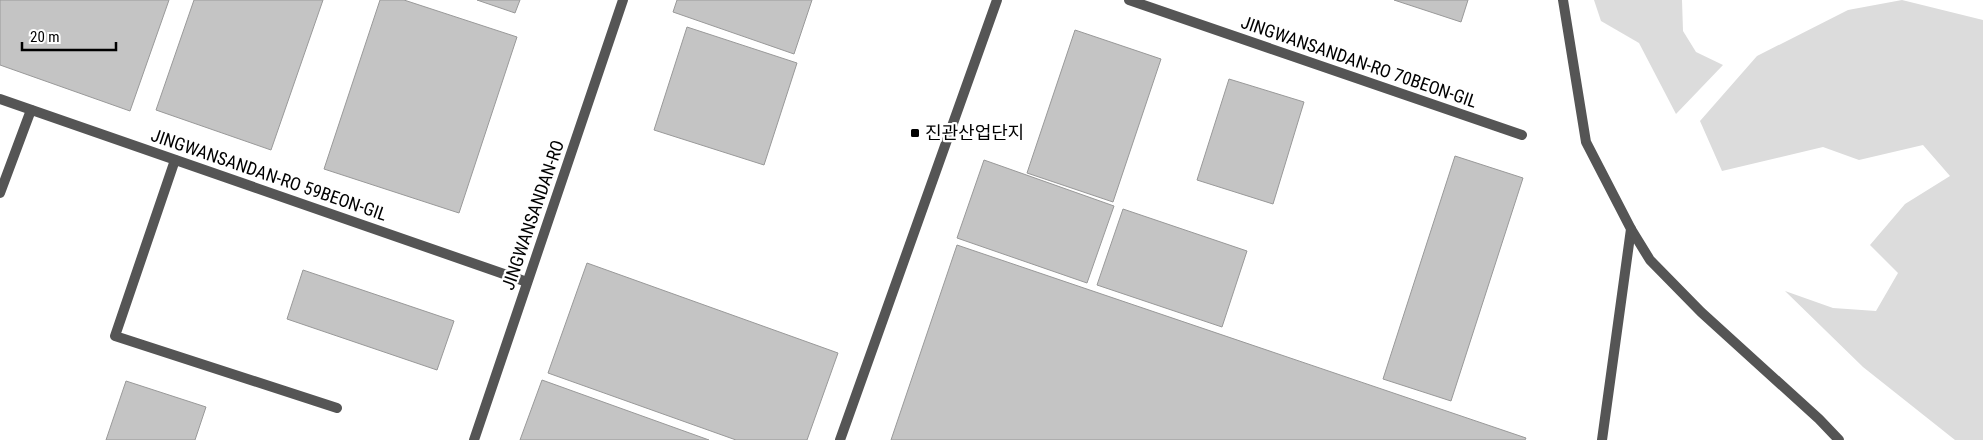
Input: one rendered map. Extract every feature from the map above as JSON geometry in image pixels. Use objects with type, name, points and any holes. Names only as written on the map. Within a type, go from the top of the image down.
[{"type":"street","name":"JINGWANSANDAN-RO","points":[[474,440],[623,0]]},
{"type":"street","points":[[840,440],[996,0]]},
{"type":"street","name":"JINGWANSANDAN-RO 70BEON-GIL","points":[[1129,0],[1522,135]]},
{"type":"street","points":[[1563,0],[1586,142],[1631,229],[1650,260],[1701,312],[1820,419],[1839,440]]},
{"type":"street","name":"JINGWANSANDAN-RO 59BEON-GIL","points":[[0,99],[527,282]]},
{"type":"street","points":[[0,193],[31,110]]},
{"type":"street","points":[[175,160],[115,336],[337,408]]},
{"type":"street","points":[[1602,440],[1631,229]]},
{"type":"shaded area","points":[[1594,0],[1682,0],[1683,31],[1696,52],[1723,65],[1676,114],[1639,43],[1601,21]]},
{"type":"shaded area","points":[[1902,0],[1983,20],[1983,440],[1955,440],[1863,367],[1785,291],[1833,308],[1876,311],[1898,273],[1870,245],[1905,204],[1950,176],[1923,145],[1859,160],[1823,147],[1722,171],[1700,121],[1757,56],[1848,10]]},
{"type":"building","points":[[0,0],[169,0],[130,111],[0,65]]},
{"type":"building","points":[[194,0],[323,0],[271,150],[156,110]]},
{"type":"building","points":[[380,0],[404,0],[517,37],[459,213],[324,169]]},
{"type":"building","points":[[477,0],[520,0],[515,13]]},
{"type":"building","points":[[677,0],[812,0],[794,54],[673,12]]},
{"type":"building","points":[[1394,0],[1468,0],[1461,22]]},
{"type":"building","points":[[687,27],[797,63],[764,165],[654,130]]},
{"type":"building","points":[[1075,30],[1161,59],[1113,202],[1027,173]]},
{"type":"building","points":[[1229,79],[1304,102],[1273,204],[1197,180]]},
{"type":"building","points":[[1455,156],[1523,178],[1451,401],[1383,379]]},
{"type":"building","points":[[984,160],[1114,206],[1087,283],[957,238]]},
{"type":"building","points":[[1123,209],[1247,251],[1222,327],[1097,285]]},
{"type":"building","points":[[957,245],[1526,438],[1525,440],[891,440]]},
{"type":"building","points":[[587,263],[838,353],[807,440],[736,440],[548,373]]},
{"type":"building","points":[[303,270],[454,321],[437,370],[287,319]]},
{"type":"building","points":[[542,380],[709,440],[520,440]]},
{"type":"building","points":[[126,381],[206,407],[195,440],[106,440]]},
{"type":"place","name":"진관산업단지","points":[[915,133]]}]
